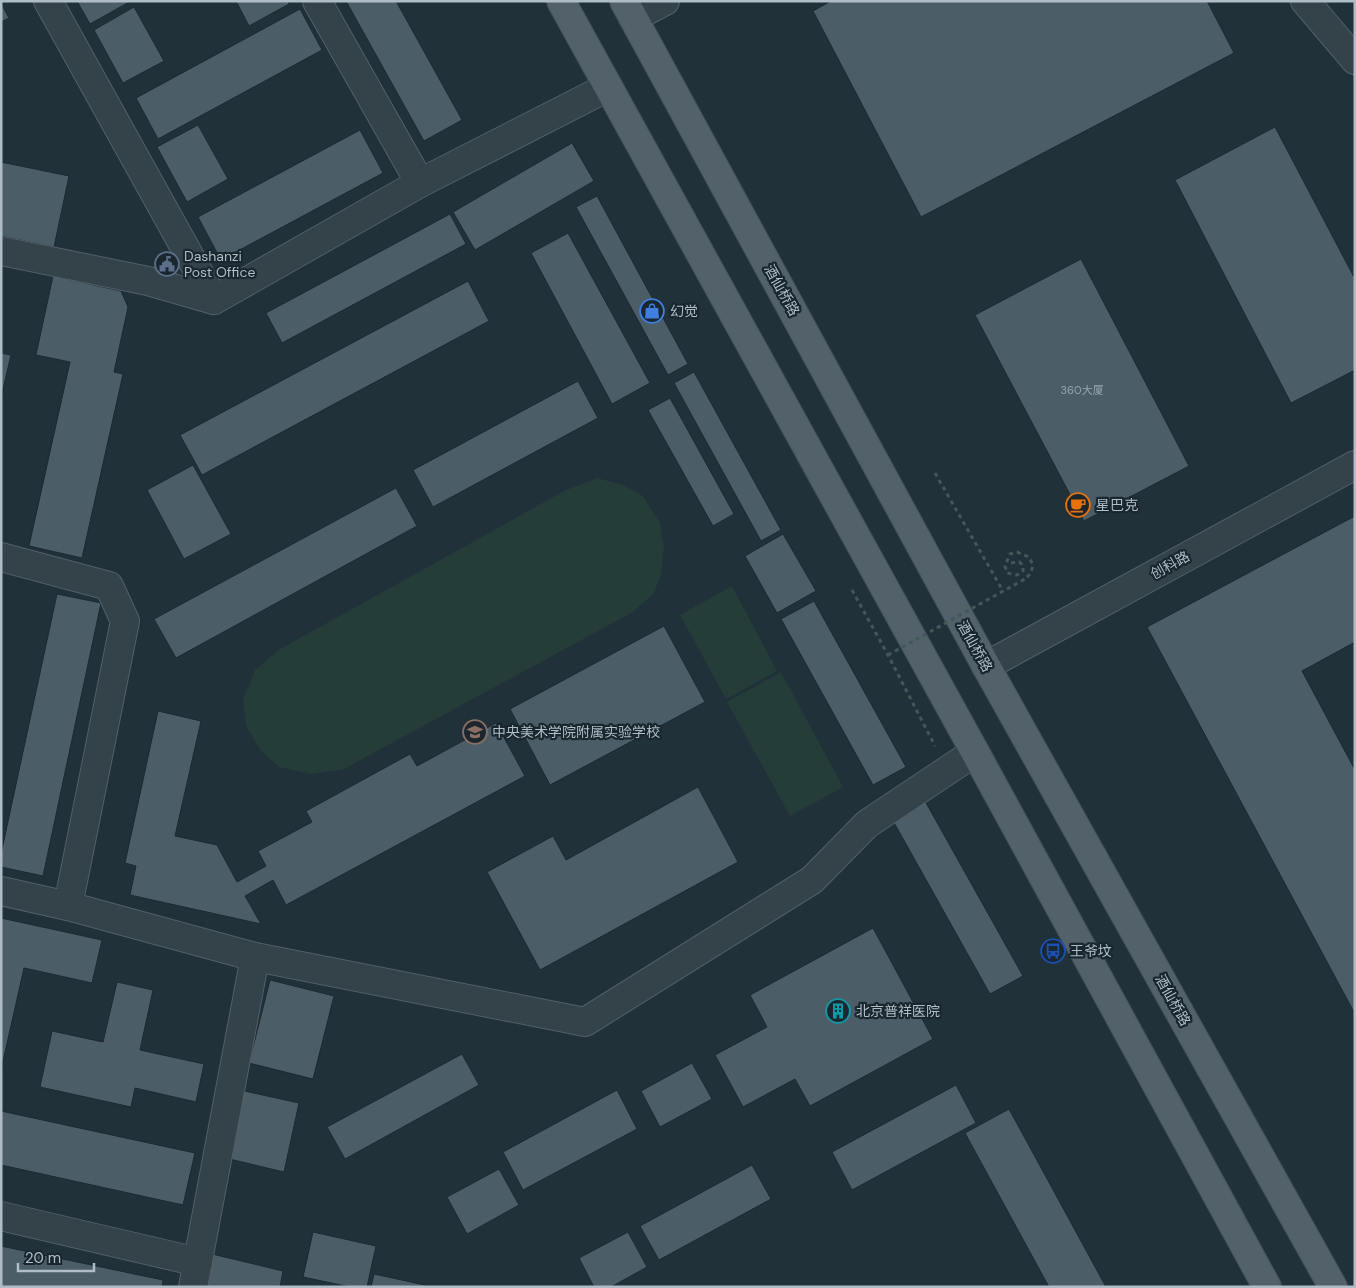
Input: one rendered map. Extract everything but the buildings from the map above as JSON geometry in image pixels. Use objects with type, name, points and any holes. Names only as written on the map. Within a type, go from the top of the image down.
[{"type":"main road","points":[[561,1],[1267,1287]]},
{"type":"main road","name":"酒仙桥路","points":[[629,9],[986,666],[1333,1287]]},
{"type":"street","points":[[48,1],[214,300]]},
{"type":"street","points":[[317,1],[420,183]]},
{"type":"street","points":[[629,9],[665,1]]},
{"type":"street","points":[[1305,1],[1355,60]]},
{"type":"street","points":[[1,251],[148,280],[214,300],[420,183],[608,87]]},
{"type":"street","name":"创科路","points":[[986,666],[1355,465]]},
{"type":"street","points":[[1,557],[109,586],[125,621],[68,906]]},
{"type":"street","points":[[1,891],[68,906],[256,957],[584,1022],[812,880],[868,824],[975,752]]},
{"type":"street","points":[[1,1216],[195,1274],[256,957]]},
{"type":"path","points":[[935,473],[1003,591]]},
{"type":"path","points":[[888,655],[1025,579],[1031,573],[1034,565],[1029,557],[1017,552],[1010,554],[1005,566],[1007,573],[1017,575],[1023,571],[1023,565],[1019,562],[1012,564]]},
{"type":"path","points":[[852,590],[939,754]]},
{"type":"green space","points":[[597,478],[623,485],[643,496],[660,523],[664,548],[661,574],[654,593],[633,612],[344,769],[312,774],[279,767],[261,751],[246,726],[243,700],[255,670],[280,649],[566,490]]},
{"type":"green space","points":[[732,586],[777,671],[726,699],[680,615]]},
{"type":"green space","points":[[781,672],[843,787],[790,816],[727,702]]},
{"type":"place","name":"Dashanzi Post Office","points":[[167,264]]},
{"type":"place","name":"幻觉","points":[[652,311]]},
{"type":"place","name":"星巴克","points":[[1078,505]]},
{"type":"place","name":"中央美术学院附属实验学校","points":[[475,732]]},
{"type":"place","name":"王爷坟","points":[[1053,951]]},
{"type":"place","name":"北京普祥医院","points":[[838,1011]]}]
